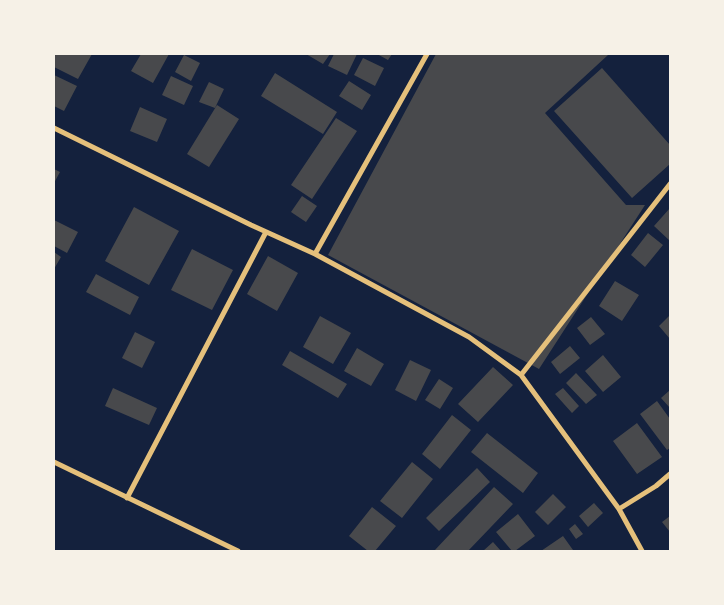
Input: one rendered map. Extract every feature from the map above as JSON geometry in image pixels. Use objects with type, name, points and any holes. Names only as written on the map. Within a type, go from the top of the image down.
[{"type":"street","points":[[315,254],[427,54]]},
{"type":"street","points":[[54,128],[315,254],[468,337],[521,375],[619,508],[642,551]]},
{"type":"street","points":[[521,375],[670,184]]},
{"type":"street","points":[[128,498],[266,232]]},
{"type":"street","points":[[54,462],[238,551]]},
{"type":"street","points":[[619,508],[656,486],[670,474]]},
{"type":"building","points":[[55,54],[92,54],[78,79],[54,67]]},
{"type":"building","points":[[141,54],[169,54],[153,83],[131,71]]},
{"type":"building","points":[[306,54],[330,54],[323,64]]},
{"type":"building","points":[[334,54],[357,54],[347,75],[328,66]]},
{"type":"building","points":[[377,54],[392,54],[388,60]]},
{"type":"building","points":[[436,54],[608,55],[545,113],[626,205],[645,205],[539,369],[328,255]]},
{"type":"building","points":[[184,55],[200,63],[191,81],[175,72]]},
{"type":"building","points":[[363,58],[384,68],[375,86],[354,75]]},
{"type":"building","points":[[602,68],[670,145],[670,164],[632,198],[554,111]]},
{"type":"building","points":[[275,73],[337,112],[323,134],[261,96]]},
{"type":"building","points":[[54,75],[77,86],[64,111],[54,106]]},
{"type":"building","points":[[171,76],[193,86],[184,105],[162,95]]},
{"type":"building","points":[[349,81],[371,95],[362,110],[339,96]]},
{"type":"building","points":[[209,82],[224,89],[215,108],[199,102]]},
{"type":"building","points":[[217,105],[239,119],[209,167],[187,154]]},
{"type":"building","points":[[140,107],[167,119],[157,142],[130,131]]},
{"type":"building","points":[[336,118],[357,131],[312,199],[291,185]]},
{"type":"building","points":[[54,169],[60,172],[54,183]]},
{"type":"building","points":[[302,196],[317,206],[306,222],[291,212]]},
{"type":"building","points":[[134,207],[179,231],[149,285],[105,261]]},
{"type":"building","points":[[670,208],[670,241],[654,226]]},
{"type":"building","points":[[54,220],[78,232],[67,253],[54,246]]},
{"type":"building","points":[[648,233],[663,245],[645,267],[631,255]]},
{"type":"building","points":[[192,249],[233,270],[212,310],[171,290]]},
{"type":"building","points":[[54,252],[61,257],[54,269]]},
{"type":"building","points":[[268,256],[298,273],[277,311],[247,294]]},
{"type":"building","points":[[96,274],[139,297],[130,315],[86,292]]},
{"type":"building","points":[[615,281],[639,295],[622,321],[599,306]]},
{"type":"building","points":[[670,315],[670,339],[659,326]]},
{"type":"building","points":[[320,316],[351,333],[333,364],[303,347]]},
{"type":"building","points":[[591,317],[605,334],[590,345],[577,328]]},
{"type":"building","points":[[135,332],[155,342],[142,368],[122,358]]},
{"type":"building","points":[[570,346],[580,358],[560,374],[551,362]]},
{"type":"building","points":[[357,348],[384,364],[371,386],[344,371]]},
{"type":"building","points":[[290,351],[347,384],[338,398],[282,365]]},
{"type":"building","points":[[603,355],[621,377],[603,392],[585,371]]},
{"type":"building","points":[[410,360],[431,370],[416,401],[395,390]]},
{"type":"building","points":[[493,367],[513,385],[478,422],[458,404]]},
{"type":"building","points":[[576,373],[597,395],[586,404],[566,383]]},
{"type":"building","points":[[439,379],[453,388],[440,409],[425,400]]},
{"type":"building","points":[[113,388],[157,408],[149,425],[105,406]]},
{"type":"building","points":[[563,388],[579,406],[572,413],[555,394]]},
{"type":"building","points":[[670,390],[670,408],[661,398]]},
{"type":"building","points":[[657,401],[670,419],[670,448],[667,450],[640,414]]},
{"type":"building","points":[[452,415],[471,430],[440,469],[422,454]]},
{"type":"building","points":[[637,423],[662,457],[637,474],[613,441]]},
{"type":"building","points":[[487,433],[538,473],[523,493],[471,452]]},
{"type":"building","points":[[412,462],[433,479],[402,518],[380,501]]},
{"type":"building","points":[[477,468],[490,482],[439,531],[426,518]]},
{"type":"building","points":[[494,487],[513,504],[468,551],[435,550]]},
{"type":"building","points":[[553,494],[566,507],[548,525],[535,512]]},
{"type":"building","points":[[594,503],[603,513],[588,527],[579,516]]},
{"type":"building","points":[[372,507],[396,526],[375,551],[368,551],[349,536]]},
{"type":"building","points":[[518,514],[535,536],[515,551],[512,551],[496,532]]},
{"type":"building","points":[[670,516],[670,532],[662,522]]},
{"type":"building","points":[[575,524],[583,534],[576,539],[569,529]]},
{"type":"building","points":[[563,536],[573,550],[541,551]]},
{"type":"building","points":[[493,542],[501,551],[483,551]]}]
